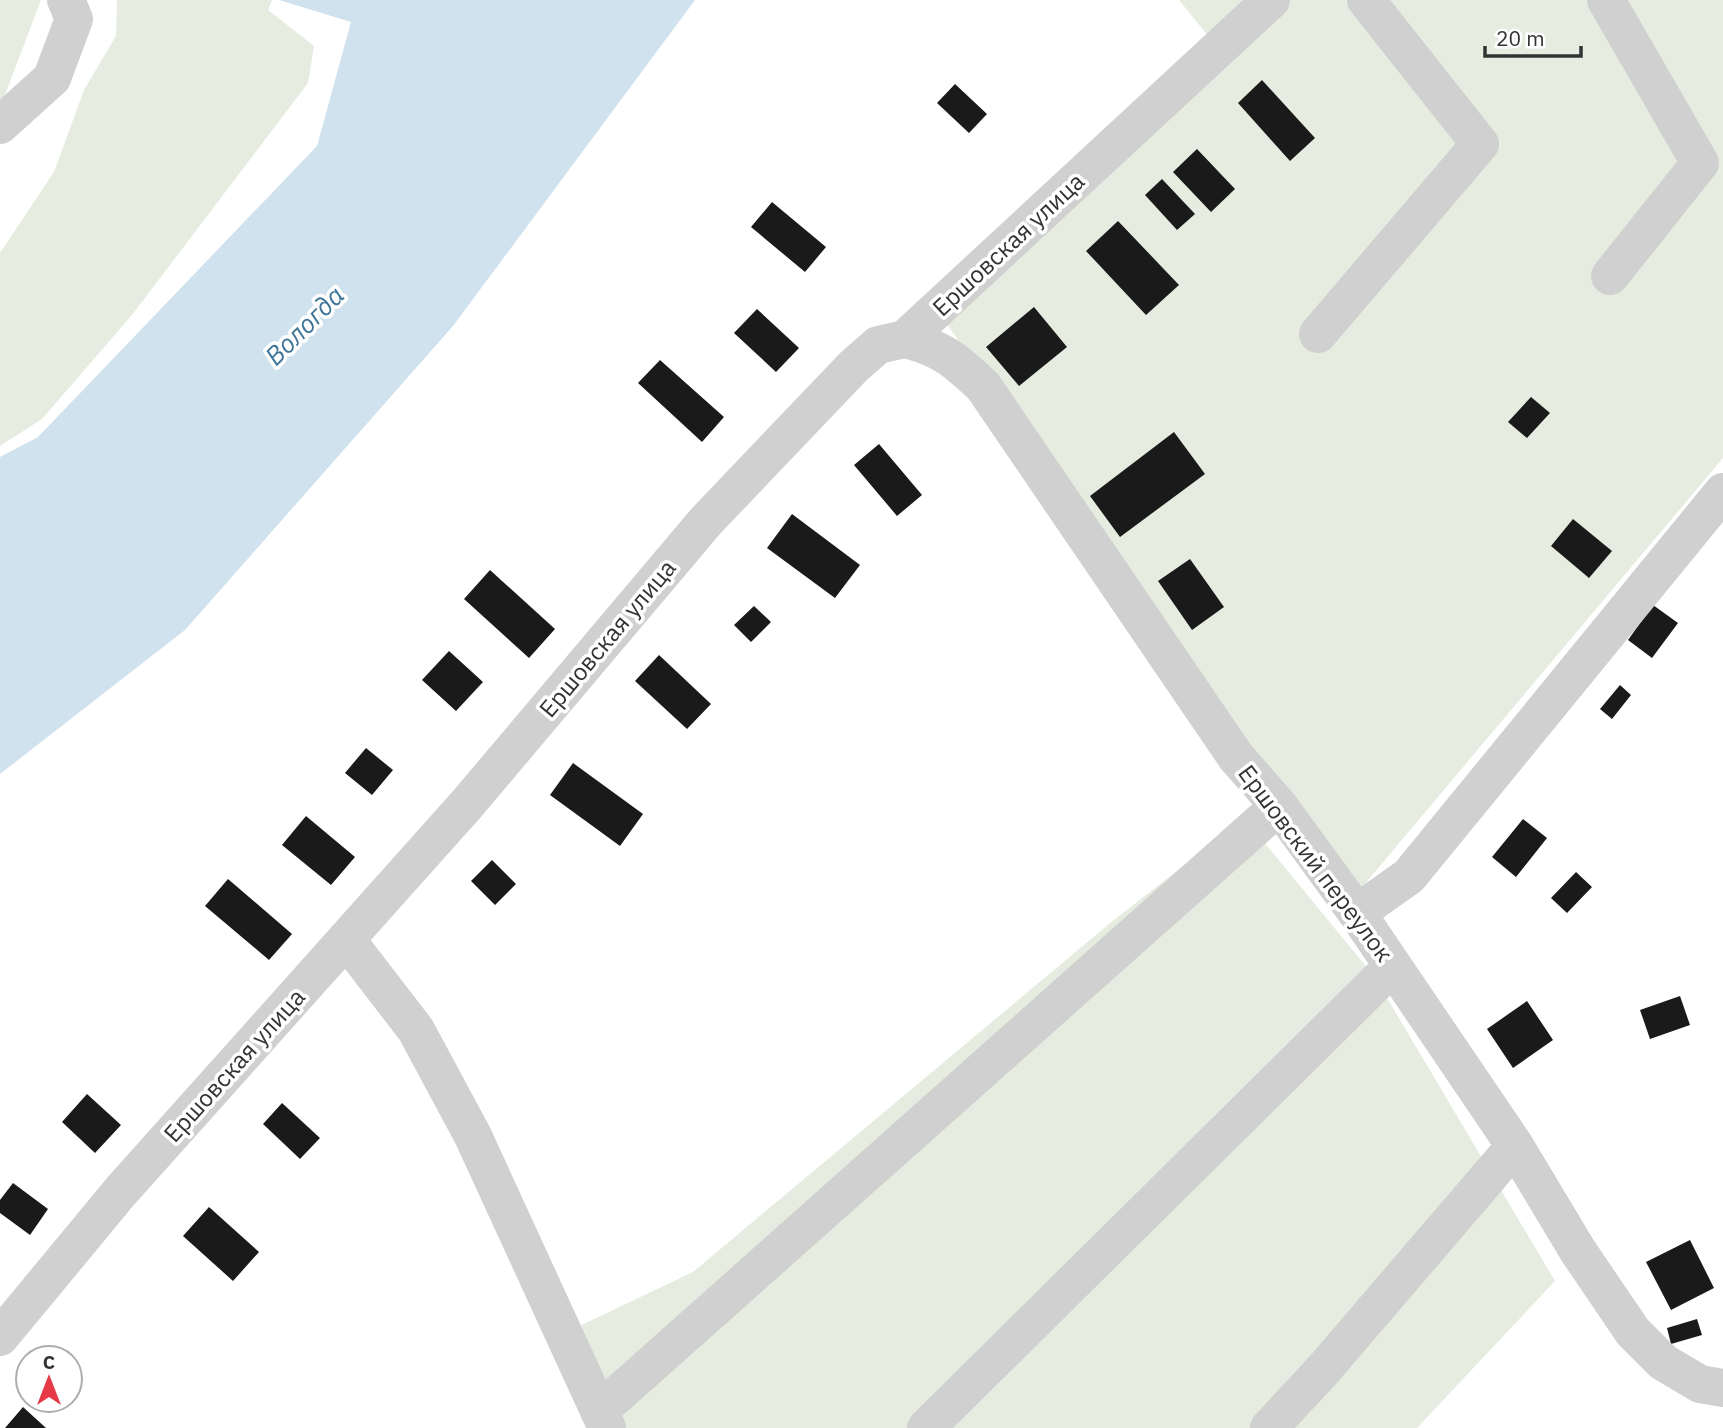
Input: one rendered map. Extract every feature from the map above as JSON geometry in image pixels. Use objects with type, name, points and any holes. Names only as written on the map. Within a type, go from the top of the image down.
[{"type":"street","points":[[0,125],[52,78],[74,19],[66,0]]},
{"type":"street","name":"Ершовская улица","points":[[0,1337],[120,1192],[467,804],[706,521],[854,366],[878,345],[905,339],[1271,0]]},
{"type":"street","points":[[1318,334],[1480,144],[1366,0]]},
{"type":"street","points":[[1606,0],[1700,163],[1610,276]]},
{"type":"street","name":"Ершовский переулок","points":[[905,339],[928,345],[951,356],[983,386],[1236,757],[1279,806],[1357,913],[1515,1146],[1578,1251],[1633,1332],[1663,1362],[1700,1384],[1723,1388]]},
{"type":"street","points":[[1357,913],[1409,876],[1723,492]]},
{"type":"street","points":[[346,939],[416,1030],[467,1124],[603,1419],[1279,806]]},
{"type":"street","points":[[926,1428],[1393,966]]},
{"type":"street","points":[[1269,1428],[1323,1370],[1515,1146]]},
{"type":"shaded area","points":[[0,0],[41,0],[0,108]]},
{"type":"shaded area","points":[[117,0],[272,0],[268,10],[314,46],[308,83],[132,315],[42,419],[0,446],[0,253],[54,172],[84,90],[116,36]]},
{"type":"shaded area","points":[[1179,0],[1723,0],[1723,458],[1358,892],[1203,691],[946,323],[1222,53]]},
{"type":"shaded area","points":[[1244,818],[1374,976],[1555,1281],[1417,1428],[620,1428],[571,1330],[693,1272],[1109,924]]},
{"type":"water","name":"Вологда","points":[[279,0],[695,0],[453,326],[185,630],[0,774],[0,457],[38,437],[317,146],[351,22]]},
{"type":"building","points":[[1262,80],[1315,138],[1290,161],[1238,103]]},
{"type":"building","points":[[955,84],[987,114],[969,133],[937,103]]},
{"type":"building","points":[[1197,149],[1235,189],[1211,212],[1173,172]]},
{"type":"building","points":[[1162,179],[1195,214],[1177,230],[1145,195]]},
{"type":"building","points":[[772,202],[826,247],[805,272],[751,227]]},
{"type":"building","points":[[1118,221],[1179,285],[1146,315],[1086,251]]},
{"type":"building","points":[[1034,307],[1067,347],[1019,386],[986,347]]},
{"type":"building","points":[[757,309],[799,348],[776,372],[734,333]]},
{"type":"building","points":[[660,360],[724,417],[702,442],[638,383]]},
{"type":"building","points":[[1531,397],[1550,413],[1527,438],[1508,422]]},
{"type":"building","points":[[1174,432],[1205,474],[1120,537],[1090,496]]},
{"type":"building","points":[[879,444],[922,495],[897,516],[854,465]]},
{"type":"building","points":[[792,514],[860,565],[835,598],[767,548]]},
{"type":"building","points":[[1573,519],[1612,551],[1589,578],[1551,546]]},
{"type":"building","points":[[1190,559],[1224,607],[1192,630],[1158,581]]},
{"type":"building","points":[[490,570],[555,629],[529,658],[464,599]]},
{"type":"building","points":[[1653,605],[1678,623],[1652,658],[1628,640]]},
{"type":"building","points":[[754,606],[771,622],[751,642],[734,625]]},
{"type":"building","points":[[449,651],[483,682],[456,711],[422,680]]},
{"type":"building","points":[[659,655],[711,704],[687,729],[635,681]]},
{"type":"building","points":[[1620,685],[1631,695],[1612,719],[1600,709]]},
{"type":"building","points":[[366,748],[393,770],[372,795],[345,773]]},
{"type":"building","points":[[573,763],[643,814],[620,846],[550,795]]},
{"type":"building","points":[[306,816],[355,857],[331,885],[282,845]]},
{"type":"building","points":[[1523,819],[1547,838],[1516,877],[1492,857]]},
{"type":"building","points":[[492,860],[516,884],[495,905],[471,881]]},
{"type":"building","points":[[1576,872],[1592,887],[1567,913],[1551,898]]},
{"type":"building","points":[[228,879],[292,934],[269,960],[205,906]]},
{"type":"building","points":[[1680,996],[1690,1025],[1650,1039],[1640,1010]]},
{"type":"building","points":[[1527,1001],[1553,1040],[1513,1068],[1487,1029]]},
{"type":"building","points":[[87,1094],[121,1125],[95,1153],[62,1122]]},
{"type":"building","points":[[282,1103],[320,1138],[300,1159],[263,1124]]},
{"type":"building","points":[[13,1183],[48,1209],[30,1235],[0,1213],[0,1200]]},
{"type":"building","points":[[209,1207],[259,1252],[233,1281],[183,1236]]},
{"type":"building","points":[[1690,1240],[1714,1288],[1671,1310],[1646,1262]]},
{"type":"building","points":[[1697,1319],[1702,1335],[1671,1344],[1667,1328]]},
{"type":"building","points":[[17,1414],[31,1414],[46,1428],[5,1428]]}]
